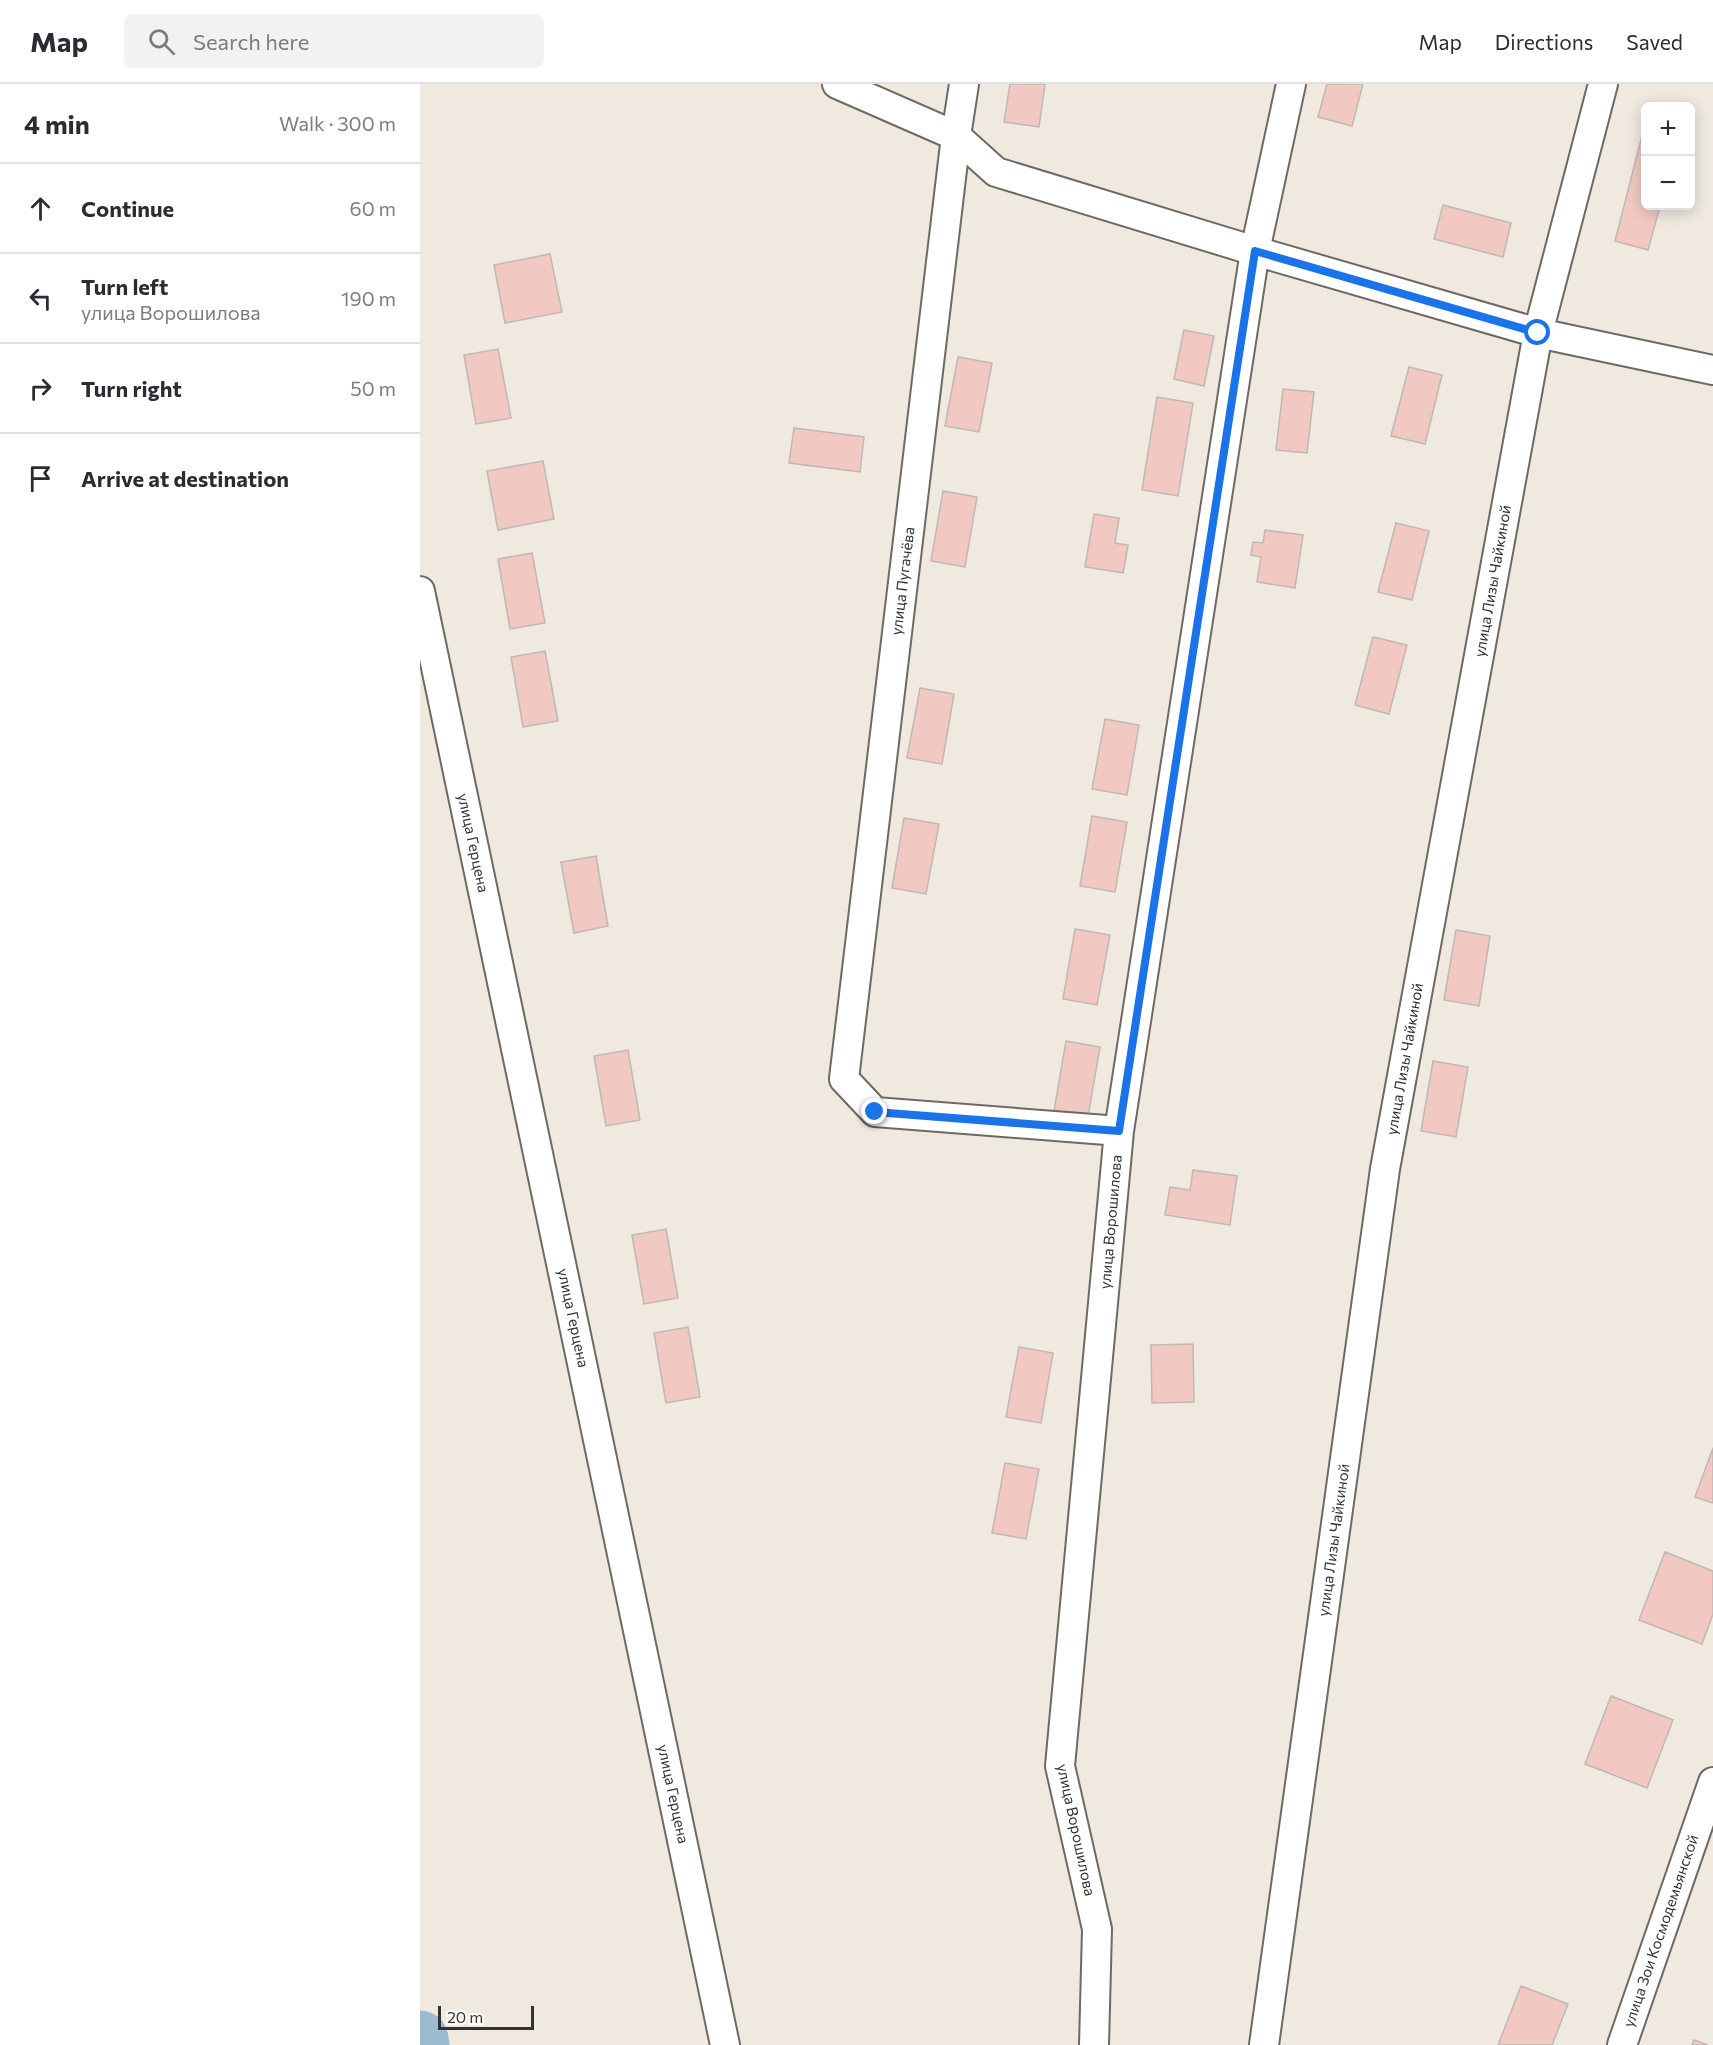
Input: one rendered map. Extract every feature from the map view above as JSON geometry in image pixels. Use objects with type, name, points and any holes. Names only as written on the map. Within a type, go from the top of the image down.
[{"type":"street","points":[[837,84],[956,136],[996,172],[1255,251],[1538,333],[1713,370]]},
{"type":"street","name":"улица Пугачёва","points":[[964,84],[844,1079],[875,1112],[1119,1131]]},
{"type":"street","name":"улица Ворошилова","points":[[1094,2045],[1097,1929],[1060,1766],[1119,1131],[1255,251],[1291,84]]},
{"type":"street","name":"улица Лизы Чайкиной","points":[[1264,2045],[1384,1169],[1538,333],[1603,84]]},
{"type":"street","name":"улица Герцена","points":[[420,591],[725,2045]]},
{"type":"street","name":"улица Зои Космодемьянской","points":[[1622,2045],[1713,1782]]},
{"type":"building","points":[[1010,84],[1045,84],[1039,127],[1004,122]]},
{"type":"building","points":[[1327,84],[1363,84],[1352,126],[1318,117]]},
{"type":"building","points":[[1641,140],[1641,210],[1659,210],[1648,250],[1615,241]]},
{"type":"building","points":[[1443,205],[1511,223],[1503,257],[1434,239]]},
{"type":"building","points":[[550,254],[562,312],[505,323],[494,265]]},
{"type":"building","points":[[1184,330],[1214,336],[1204,386],[1174,379]]},
{"type":"building","points":[[498,349],[511,418],[476,424],[464,355]]},
{"type":"building","points":[[958,357],[992,363],[979,432],[945,426]]},
{"type":"building","points":[[1409,367],[1442,375],[1425,444],[1391,436]]},
{"type":"building","points":[[1283,389],[1314,392],[1307,453],[1276,450]]},
{"type":"building","points":[[1157,397],[1193,403],[1178,496],[1142,490]]},
{"type":"building","points":[[794,428],[864,437],[860,472],[789,463]]},
{"type":"building","points":[[543,461],[554,519],[498,530],[487,471]]},
{"type":"building","points":[[943,491],[977,497],[965,567],[931,561]]},
{"type":"building","points":[[1094,514],[1119,518],[1115,543],[1128,545],[1123,573],[1085,567]]},
{"type":"building","points":[[1396,523],[1429,531],[1412,600],[1378,592]]},
{"type":"building","points":[[1265,530],[1303,535],[1295,588],[1257,582],[1261,557],[1251,555],[1253,542],[1263,543]]},
{"type":"building","points":[[532,553],[545,623],[510,629],[498,559]]},
{"type":"building","points":[[1373,637],[1407,645],[1389,714],[1355,705]]},
{"type":"building","points":[[545,651],[558,721],[523,727],[511,657]]},
{"type":"building","points":[[920,688],[954,694],[942,764],[907,758]]},
{"type":"building","points":[[1105,719],[1139,725],[1127,795],[1092,789]]},
{"type":"building","points":[[1092,816],[1127,822],[1115,892],[1080,886]]},
{"type":"building","points":[[904,818],[939,824],[926,894],[892,888]]},
{"type":"building","points":[[596,856],[608,926],[574,933],[561,862]]},
{"type":"building","points":[[1075,929],[1110,935],[1097,1005],[1063,999]]},
{"type":"building","points":[[1456,930],[1490,936],[1479,1006],[1444,1000]]},
{"type":"building","points":[[1066,1041],[1100,1047],[1088,1117],[1054,1111]]},
{"type":"building","points":[[628,1050],[640,1120],[606,1126],[594,1056]]},
{"type":"building","points":[[1433,1061],[1468,1067],[1456,1137],[1421,1131]]},
{"type":"building","points":[[1193,1170],[1237,1176],[1230,1225],[1165,1215],[1170,1187],[1190,1190]]},
{"type":"building","points":[[666,1229],[678,1298],[644,1304],[632,1235]]},
{"type":"building","points":[[688,1327],[700,1397],[666,1403],[654,1333]]},
{"type":"building","points":[[1193,1344],[1194,1402],[1152,1403],[1151,1345]]},
{"type":"building","points":[[1019,1347],[1053,1353],[1041,1423],[1006,1417]]},
{"type":"building","points":[[1713,1448],[1713,1503],[1695,1497]]},
{"type":"building","points":[[1005,1463],[1039,1469],[1026,1539],[992,1533]]},
{"type":"building","points":[[1665,1552],[1713,1571],[1713,1614],[1702,1644],[1639,1620]]},
{"type":"building","points":[[1611,1696],[1673,1720],[1647,1788],[1585,1764]]},
{"type":"building","points":[[1521,1986],[1568,2004],[1552,2045],[1498,2045]]},
{"type":"building","points":[[1694,2040],[1708,2045],[1692,2045]]},
{"type":"waterway","points":[[420,2039],[421,2045]]},
{"type":"route","points":[[875,1112],[1119,1131],[1255,251],[1538,333]]}]
